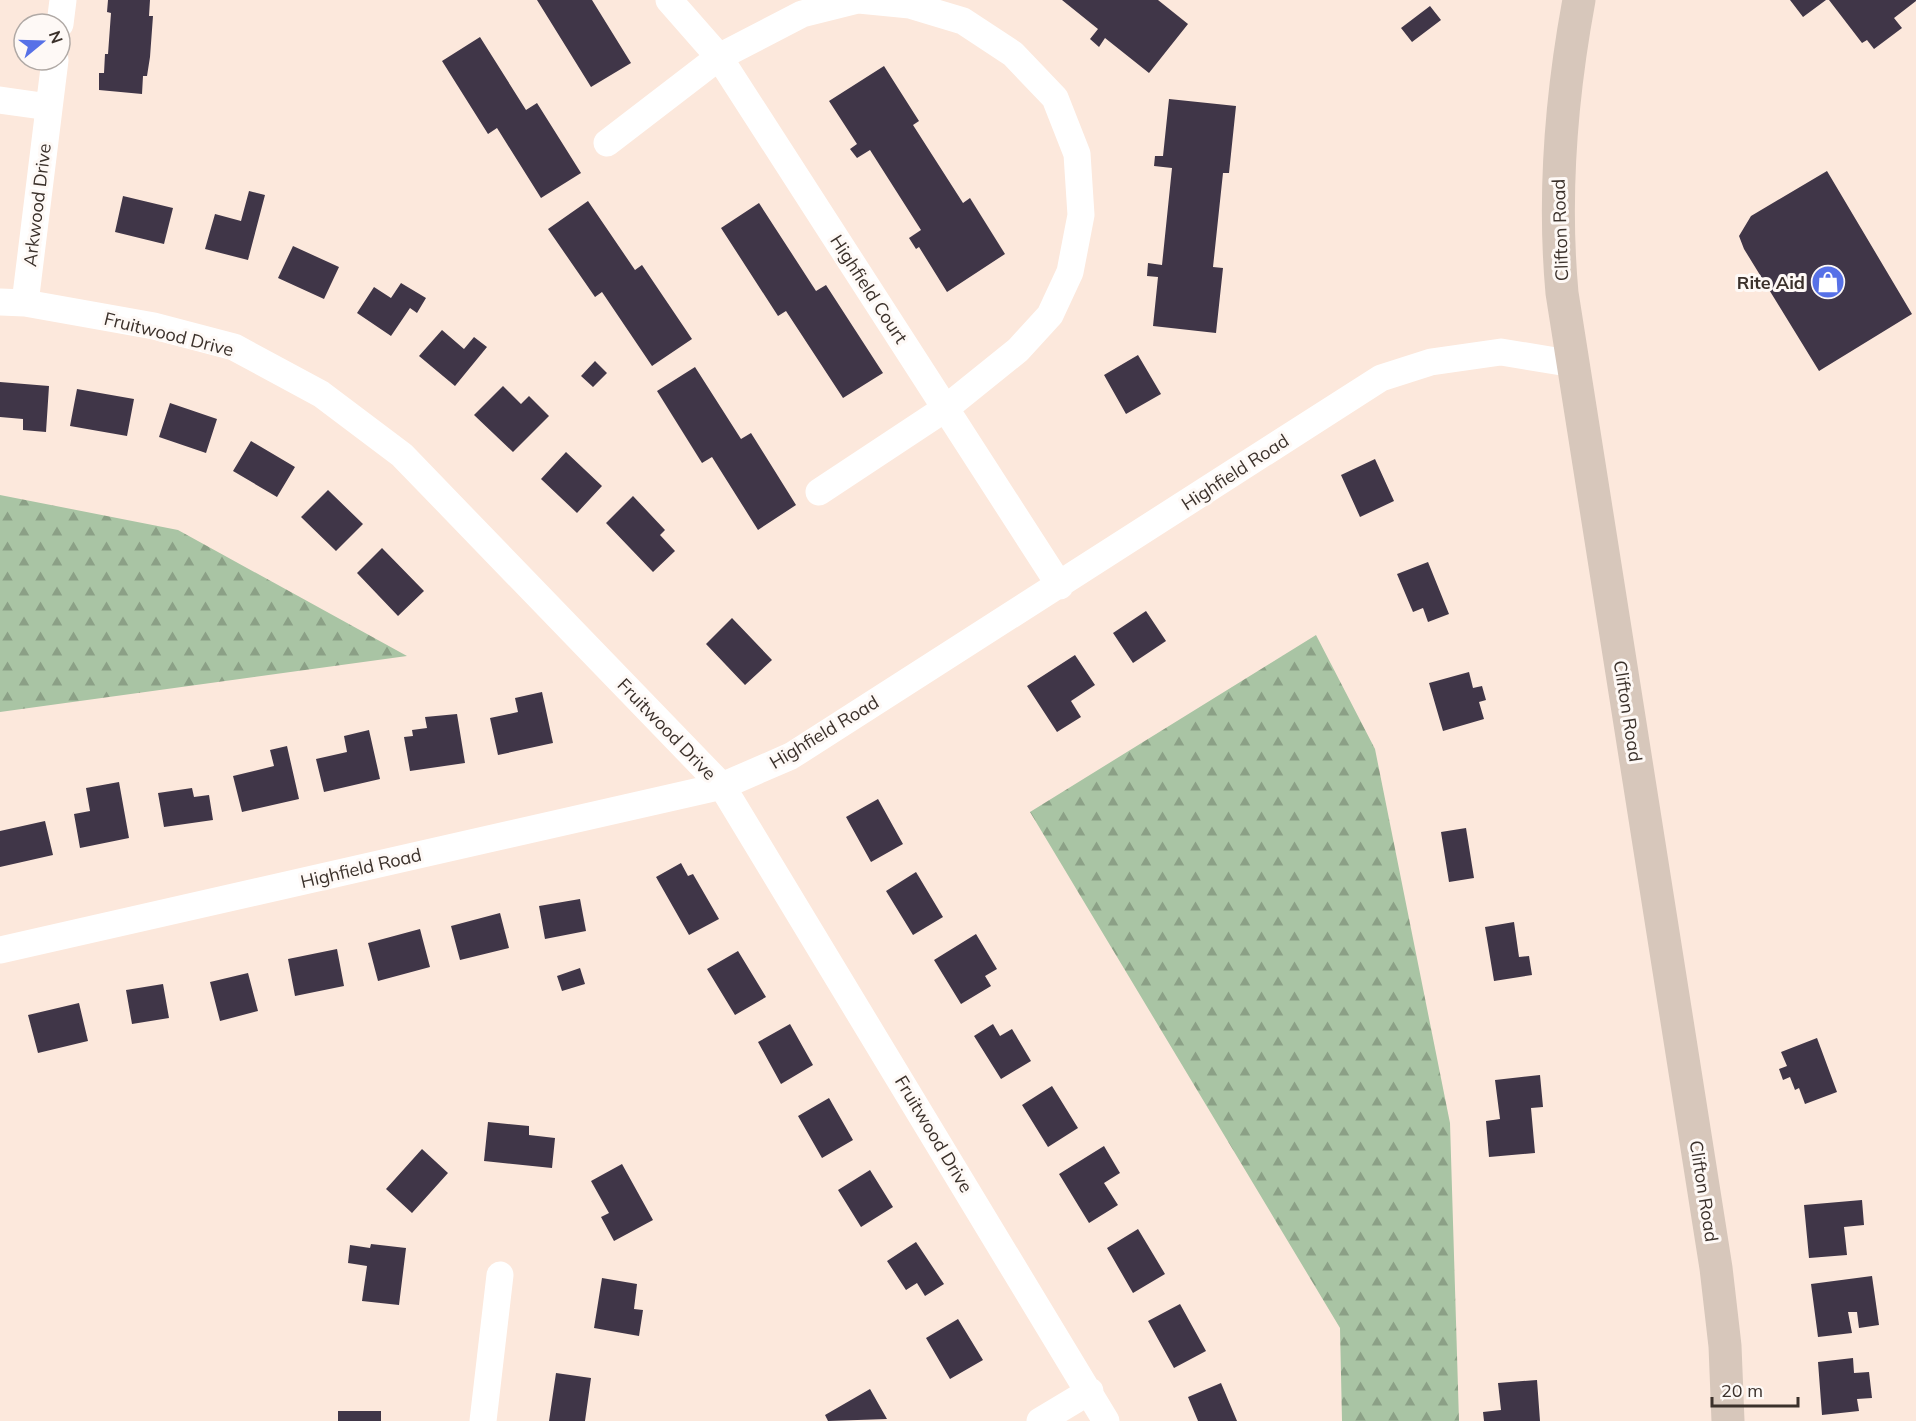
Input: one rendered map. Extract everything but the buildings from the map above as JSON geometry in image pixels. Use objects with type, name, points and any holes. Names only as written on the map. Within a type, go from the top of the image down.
[{"type":"main road","name":"Clifton Road","points":[[1579,0],[1562,124],[1557,211],[1562,293],[1716,1269],[1725,1346],[1728,1421]]},
{"type":"street","name":"Highfield Court","points":[[669,0],[719,57],[1060,586]]},
{"type":"street","points":[[607,143],[719,57],[802,14],[858,0],[910,5],[963,21],[1013,54],[1055,98],[1077,154],[1080,215],[1070,272],[1050,315],[1018,350],[946,408],[819,492]]},
{"type":"street","name":"Arkwood Drive","points":[[13,303],[53,72]]},
{"type":"street","points":[[0,100],[49,107]]},
{"type":"street","name":"Fruitwood Drive","points":[[13,303],[154,326],[234,347],[321,394],[402,455],[722,786],[1090,1391],[1106,1421]]},
{"type":"street","name":"Highfield Road","points":[[0,950],[722,786],[791,756],[1060,586],[1381,378],[1431,362],[1501,352],[1574,364]]},
{"type":"street","points":[[483,1421],[500,1275]]},
{"type":"street","points":[[1040,1421],[1090,1391]]},
{"type":"green space","points":[[0,495],[178,530],[407,656],[0,712]]},
{"type":"green space","points":[[1316,635],[1375,749],[1450,1123],[1459,1421],[1342,1421],[1340,1328],[1030,812]]},
{"type":"place","name":"Rite Aid","points":[[1828,282]]}]
